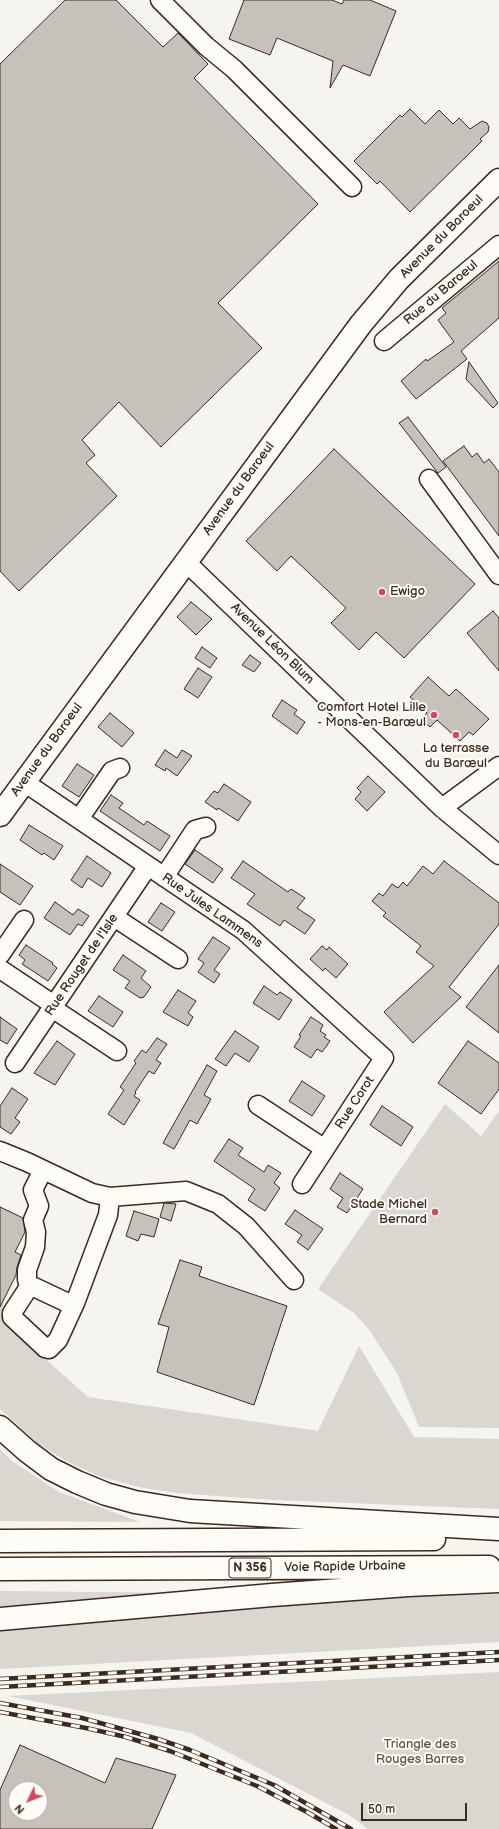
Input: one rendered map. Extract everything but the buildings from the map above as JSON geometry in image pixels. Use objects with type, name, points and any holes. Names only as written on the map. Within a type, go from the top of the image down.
[{"type":"main road","name":"Avenue du Baroeul","points":[[0,815],[370,312],[399,279],[499,180]]},
{"type":"main road","points":[[0,1427],[26,1451],[52,1469],[77,1482],[106,1494],[135,1502],[190,1511],[499,1529]]},
{"type":"main road","name":"Voie Rapide Urbaine","points":[[0,1541],[499,1539]]},
{"type":"main road","name":"Voie Rapide Urbaine","points":[[0,1569],[499,1566]]},
{"type":"main road","points":[[0,1619],[279,1594],[422,1584],[499,1581]]},
{"type":"street","points":[[160,0],[206,46],[234,68],[352,187]]},
{"type":"street","name":"Rue du Baroeul","points":[[384,341],[499,245]]},
{"type":"street","points":[[429,479],[499,575]]},
{"type":"street","name":"Avenue Léon Blum","points":[[186,562],[442,808],[499,855]]},
{"type":"street","points":[[442,808],[499,766]]},
{"type":"street","points":[[79,819],[112,771],[120,768]]},
{"type":"street","name":"Rue Jules Lammens","points":[[24,782],[252,938],[384,1058]]},
{"type":"street","points":[[164,877],[195,830],[206,827]]},
{"type":"street","name":"Rue Rouget de l'Isle","points":[[15,1063],[148,866]]},
{"type":"street","points":[[114,917],[178,959]]},
{"type":"street","points":[[0,955],[24,920]]},
{"type":"street","points":[[0,969],[117,1051]]},
{"type":"street","name":"Rue Corot","points":[[302,1184],[384,1058]]},
{"type":"street","points":[[258,1105],[325,1149]]},
{"type":"street","points":[[0,1151],[92,1193],[110,1197],[186,1191],[218,1204],[246,1226],[294,1280]]},
{"type":"street","points":[[43,1170],[33,1190],[39,1206],[33,1220],[36,1232],[35,1247],[28,1270],[27,1279],[29,1287],[12,1313],[12,1317],[45,1348],[49,1349],[57,1343],[75,1303],[108,1215],[110,1197]]},
{"type":"street","points":[[29,1287],[34,1287],[70,1304],[75,1303]]},
{"type":"green space","name":"Stade Michel Bernard","points":[[445,1104],[481,1136],[499,1111],[499,1428],[419,1427],[397,1373],[370,1331],[354,1313],[318,1289]]},
{"type":"green space","points":[[0,1301],[3,1302],[4,1322],[88,1397],[318,1431],[359,1346],[414,1437],[499,1439],[499,1509],[274,1500],[177,1493],[143,1488],[101,1477],[66,1461],[37,1443],[0,1409]]},
{"type":"green space","points":[[0,1449],[12,1461],[59,1492],[140,1522],[0,1521]]},
{"type":"green space","points":[[0,1591],[195,1593],[0,1611]]},
{"type":"green space","points":[[499,1594],[499,1642],[0,1669],[0,1630],[215,1608],[393,1597]]},
{"type":"green space","name":"Triangle des Rouges Barres","points":[[499,1672],[499,1829],[368,1829],[349,1815],[191,1733],[8,1696]]},
{"type":"railway","points":[[0,1679],[499,1652]]},
{"type":"railway","points":[[0,1687],[499,1660]]},
{"type":"railway","points":[[0,1703],[82,1718],[158,1739],[190,1750],[274,1785],[351,1829]]},
{"type":"railway","points":[[0,1712],[126,1737],[170,1751],[257,1786],[336,1829]]},
{"type":"place","name":"Ewigo","points":[[382,592]]},
{"type":"place","name":"Comfort Hotel Lille - Mons-en-Barœul","points":[[434,715]]},
{"type":"place","name":"La terrasse du Barœul","points":[[456,735]]},
{"type":"place","name":"Stade Michel Bernard","points":[[435,1212]]}]
